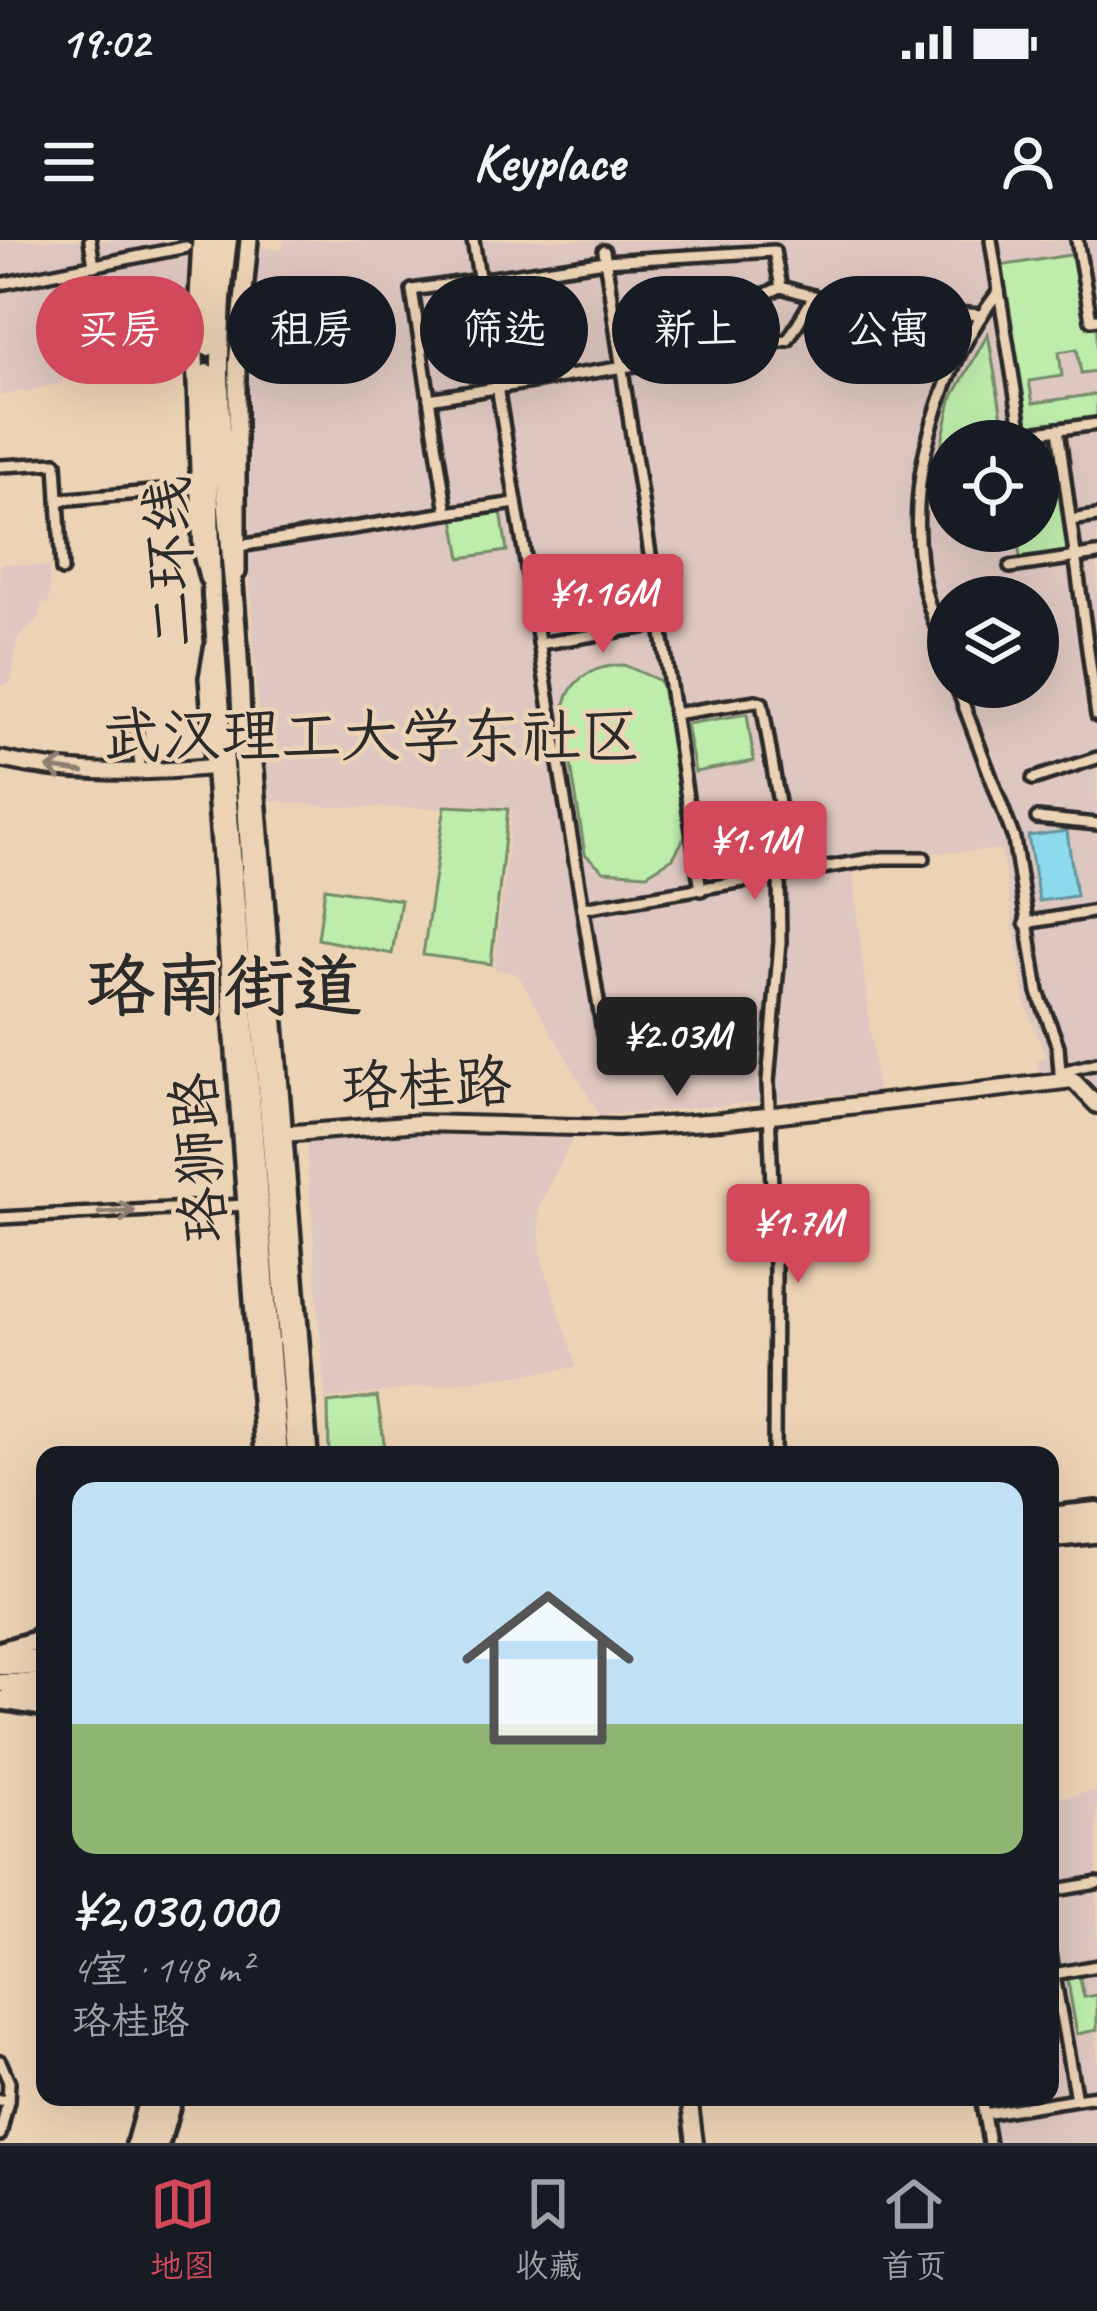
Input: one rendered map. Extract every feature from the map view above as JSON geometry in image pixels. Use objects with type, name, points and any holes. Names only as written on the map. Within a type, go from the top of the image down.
[{"type":"highway","name":"二环线","points":[[216,240],[207,368],[212,597],[281,1368]]},
{"type":"highway","name":"二环线","points":[[232,240],[219,367],[281,1368],[278,1446]]},
{"type":"highway","points":[[281,1368],[294,1446]]},
{"type":"highway","points":[[1059,1511],[1097,1507]]},
{"type":"highway","points":[[1059,1527],[1097,1523]]},
{"type":"highway","points":[[0,1659],[36,1639]]},
{"type":"highway","points":[[0,1659],[36,1661]]},
{"type":"highway","points":[[0,1683],[36,1683]]},
{"type":"highway","points":[[0,1697],[36,1705]]},
{"type":"highway","points":[[146,2143],[157,2106]]},
{"type":"highway","points":[[163,2143],[174,2106]]},
{"type":"main road","points":[[235,607],[237,365],[249,240]]},
{"type":"main road","points":[[194,243],[198,488],[202,554],[212,597]]},
{"type":"main road","name":"珞狮路","points":[[215,640],[208,678],[263,1446]]},
{"type":"main road","name":"珞狮路","points":[[240,685],[255,771],[307,1446]]},
{"type":"main road","points":[[1059,1538],[1097,1534]]},
{"type":"main road","points":[[0,1697],[36,1696]]},
{"type":"main road","points":[[135,2143],[145,2106]]},
{"type":"street","points":[[90,240],[94,266]]},
{"type":"street","points":[[473,240],[478,276]]},
{"type":"street","points":[[677,240],[684,256]]},
{"type":"street","points":[[991,240],[1020,420]]},
{"type":"street","points":[[1077,240],[1091,320],[1097,320]]},
{"type":"street","points":[[0,283],[194,243]]},
{"type":"street","points":[[499,276],[604,255],[774,251],[782,287],[804,293]]},
{"type":"street","points":[[604,255],[612,299]]},
{"type":"street","points":[[420,289],[412,290],[420,341]]},
{"type":"street","points":[[927,589],[920,565],[918,510],[933,423],[981,315],[999,291]]},
{"type":"street","points":[[780,341],[788,340],[804,313]]},
{"type":"street","points":[[972,314],[981,315]]},
{"type":"street","points":[[429,399],[612,370]]},
{"type":"street","points":[[427,384],[447,513]]},
{"type":"street","points":[[496,384],[608,1062]]},
{"type":"street","points":[[623,384],[701,890]]},
{"type":"street","points":[[1059,429],[1097,424]]},
{"type":"street","points":[[1059,436],[1097,716]]},
{"type":"street","points":[[0,466],[56,463],[62,570]]},
{"type":"street","points":[[58,500],[198,488]]},
{"type":"street","points":[[239,546],[516,502]]},
{"type":"street","points":[[1071,520],[1097,516]]},
{"type":"street","points":[[1010,567],[1097,554]]},
{"type":"street","points":[[539,644],[660,624]]},
{"type":"street","points":[[674,715],[756,700],[762,704],[785,875],[768,1082],[775,1265],[774,1446]]},
{"type":"street","points":[[966,708],[1013,834],[1038,992],[1067,1076],[1097,1105]]},
{"type":"street","points":[[135,727],[141,773]]},
{"type":"street","points":[[0,758],[75,773],[214,767]]},
{"type":"street","points":[[1033,779],[1097,758]]},
{"type":"street","points":[[1037,818],[1097,824]]},
{"type":"street","points":[[583,908],[882,858],[924,858]]},
{"type":"street","points":[[1025,923],[1097,911]]},
{"type":"street","points":[[1067,1076],[1097,1063]]},
{"type":"street","name":"珞桂路","points":[[283,1134],[419,1123],[618,1128],[771,1115],[1067,1076]]},
{"type":"street","points":[[0,1218],[246,1204]]},
{"type":"street","points":[[1059,1889],[1097,1883]]},
{"type":"street","points":[[1059,1977],[1097,1966]]},
{"type":"street","points":[[1059,2010],[1076,2099]]},
{"type":"street","points":[[0,2061],[9,2082],[0,2135]]},
{"type":"street","points":[[1059,2102],[1097,2096]]},
{"type":"street","points":[[690,2106],[695,2143]]},
{"type":"street","points":[[983,2106],[988,2143]]},
{"type":"street","points":[[984,2114],[1033,2106]]},
{"type":"shaded area","points":[[0,240],[190,240],[190,276],[36,276],[36,384],[58,384],[0,396]]},
{"type":"shaded area","points":[[284,240],[1097,240],[1097,1089],[1081,1073],[1042,1080],[1037,1061],[1046,1057],[1026,1005],[1001,850],[883,855],[853,872],[877,1092],[600,1116],[518,975],[494,969],[512,809],[332,807],[264,800],[243,487],[243,384],[396,384],[396,276],[255,276],[259,247],[282,250]]},
{"type":"shaded area","points":[[0,563],[50,567],[49,603],[40,604],[41,616],[18,638],[11,682],[0,687]]},
{"type":"shaded area","points":[[491,1129],[575,1134],[539,1207],[541,1256],[577,1367],[325,1400],[306,1140]]},
{"type":"shaded area","points":[[1097,1791],[1097,2143],[997,2143],[991,2106],[1059,2106],[1059,1797]]},
{"type":"green space","points":[[1076,254],[1087,323],[1097,323],[1097,371],[1081,373],[1077,349],[1059,352],[1062,376],[1029,381],[1033,403],[1097,394],[1097,417],[1025,420],[1000,266]]},
{"type":"green space","points":[[988,334],[1002,420],[947,420],[960,384],[972,384],[972,363]]},
{"type":"green space","points":[[1059,493],[1063,493],[1072,555],[1021,563],[1019,552],[1059,552]]},
{"type":"green space","points":[[501,511],[507,551],[461,558],[454,518]]},
{"type":"green space","points":[[624,665],[658,680],[666,691],[688,831],[673,858],[647,874],[604,871],[585,854],[563,714],[570,692],[583,677]]},
{"type":"green space","points":[[747,714],[754,761],[695,772],[686,724]]},
{"type":"green space","points":[[445,806],[508,809],[491,964],[423,955]]},
{"type":"green space","points":[[325,888],[401,900],[392,954],[318,939]]},
{"type":"green space","points":[[377,1397],[385,1446],[329,1446],[328,1403]]},
{"type":"green space","points":[[1079,1974],[1084,1997],[1097,1995],[1097,2030],[1077,2034],[1067,1976]]},
{"type":"water","points":[[1067,831],[1076,896],[1039,901],[1028,836]]},
{"type":"district","name":"武汉理工大学东社区","points":[[371,735]]},
{"type":"district","name":"珞南街道","points":[[224,985]]}]
